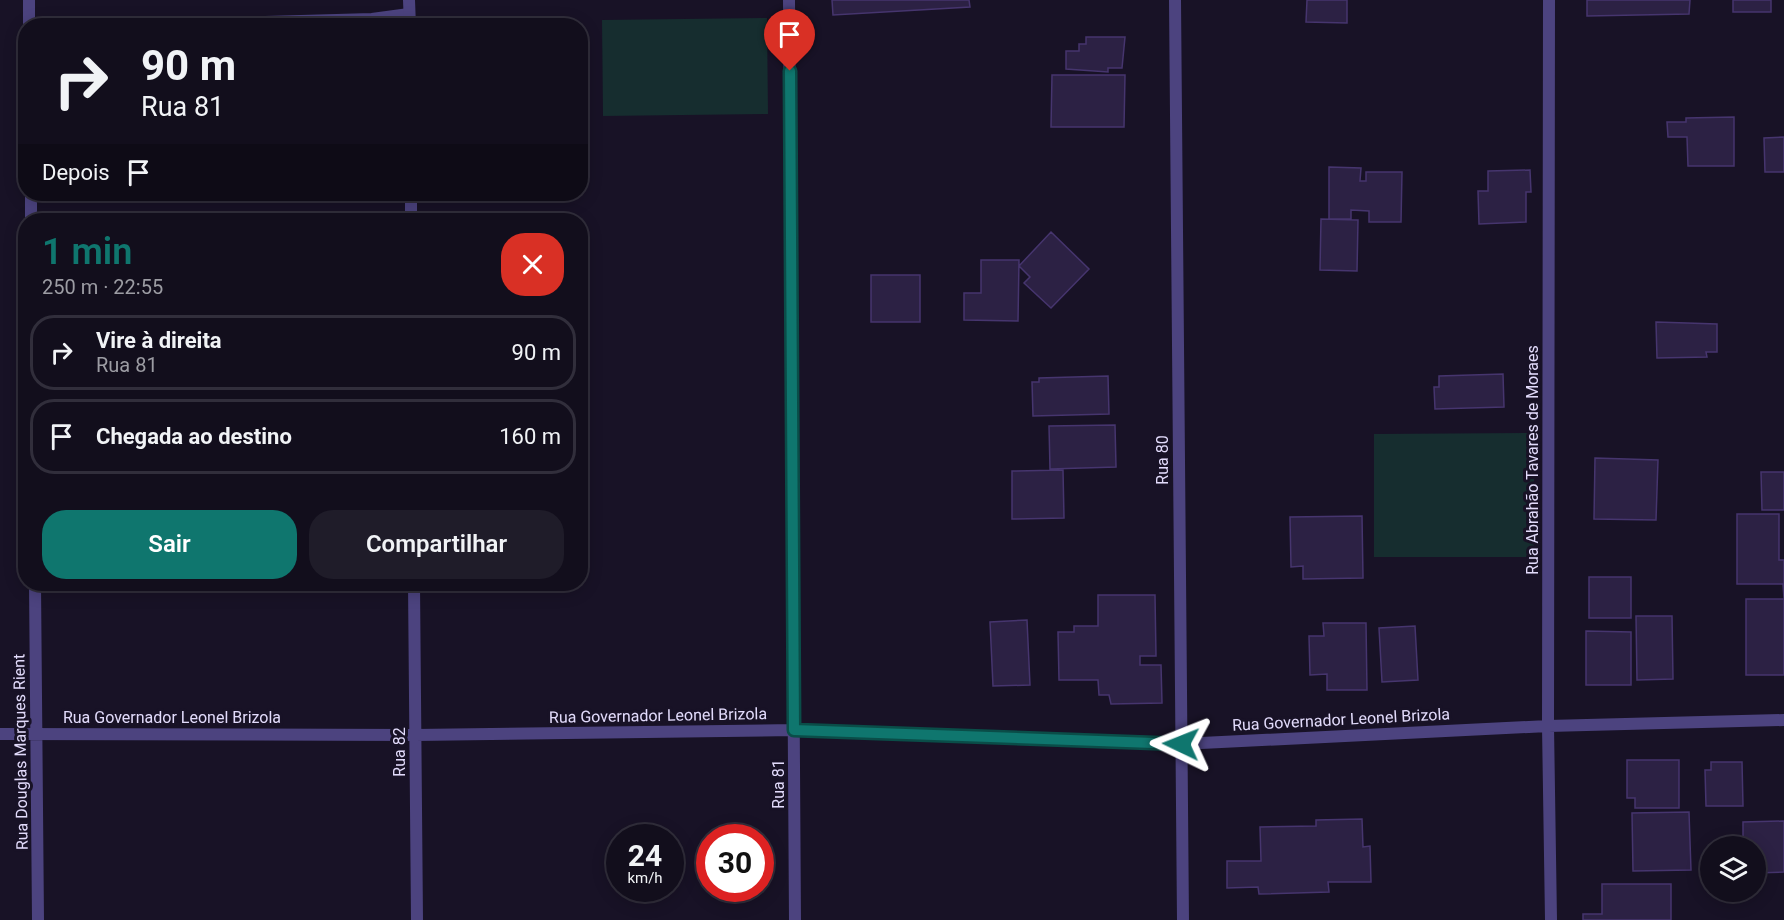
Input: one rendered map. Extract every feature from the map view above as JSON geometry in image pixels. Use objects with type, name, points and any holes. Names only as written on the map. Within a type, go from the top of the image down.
[{"type":"street","points":[[29,0],[29,18]]},
{"type":"street","points":[[409,0],[410,18]]},
{"type":"street","name":"Rua 81","points":[[789,0],[795,920]]},
{"type":"street","name":"Rua 80","points":[[1175,0],[1183,920]]},
{"type":"street","name":"Rua Abrahão Tavares de Moraes","points":[[1549,0],[1548,726],[1551,920]]},
{"type":"street","name":"Rua Douglas Marques Rient","points":[[34,591],[38,920]]},
{"type":"street","name":"Rua 82","points":[[414,591],[417,920]]},
{"type":"street","name":"Rua Governador Leonel Brizola","points":[[0,734],[415,735],[794,730],[1181,744],[1548,726],[1784,720]]},
{"type":"green space","points":[[767,18],[768,114],[603,116],[602,20]]},
{"type":"green space","points":[[1534,433],[1534,557],[1374,557],[1374,434]]},
{"type":"building","points":[[832,0],[969,0],[970,7],[833,15]]},
{"type":"building","points":[[1307,0],[1347,0],[1347,23],[1306,22]]},
{"type":"building","points":[[1587,0],[1690,0],[1689,14],[1587,16]]},
{"type":"building","points":[[1733,0],[1771,0],[1771,12],[1733,12]]},
{"type":"building","points":[[1086,37],[1125,37],[1122,68],[1108,68],[1108,72],[1066,69],[1066,51],[1079,51],[1079,44],[1086,44]]},
{"type":"building","points":[[1052,75],[1125,75],[1124,127],[1051,127]]},
{"type":"building","points":[[1734,117],[1734,166],[1688,166],[1687,137],[1668,137],[1667,122],[1686,122],[1686,118]]},
{"type":"building","points":[[1784,137],[1784,172],[1765,172],[1764,138]]},
{"type":"building","points":[[1329,167],[1361,168],[1360,181],[1366,181],[1366,172],[1402,172],[1401,222],[1369,222],[1369,211],[1351,210],[1351,219],[1329,219]]},
{"type":"building","points":[[1530,170],[1531,192],[1526,192],[1526,222],[1479,224],[1478,191],[1488,191],[1488,171]]},
{"type":"building","points":[[1321,219],[1358,220],[1357,271],[1320,270]]},
{"type":"building","points":[[1051,232],[1089,269],[1051,308],[1024,283],[1030,277],[1019,266]]},
{"type":"building","points":[[981,260],[1019,260],[1018,321],[964,320],[964,293],[981,293]]},
{"type":"building","points":[[871,275],[920,275],[920,322],[871,322]]},
{"type":"building","points":[[1656,322],[1717,324],[1717,352],[1706,352],[1707,357],[1657,358]]},
{"type":"building","points":[[1503,374],[1504,407],[1435,409],[1434,387],[1439,387],[1439,376]]},
{"type":"building","points":[[1108,376],[1109,414],[1033,416],[1032,382],[1039,382],[1039,378]]},
{"type":"building","points":[[1115,425],[1116,467],[1050,469],[1049,426]]},
{"type":"building","points":[[1595,458],[1658,460],[1656,520],[1594,519]]},
{"type":"building","points":[[1063,470],[1064,518],[1012,519],[1012,471]]},
{"type":"building","points":[[1761,472],[1784,472],[1784,510],[1762,510]]},
{"type":"building","points":[[1737,514],[1779,514],[1779,560],[1784,560],[1784,599],[1783,584],[1737,584]]},
{"type":"building","points":[[1362,516],[1363,578],[1303,579],[1303,566],[1291,567],[1290,517]]},
{"type":"building","points":[[1589,577],[1631,577],[1631,618],[1589,618]]},
{"type":"building","points":[[1098,595],[1155,595],[1156,656],[1140,656],[1140,665],[1161,665],[1162,703],[1111,704],[1109,695],[1099,695],[1098,680],[1059,680],[1058,632],[1074,632],[1074,626],[1098,626]]},
{"type":"building","points":[[1746,599],[1784,599],[1784,675],[1746,675]]},
{"type":"building","points":[[1636,616],[1672,616],[1673,679],[1637,680]]},
{"type":"building","points":[[1027,620],[1030,685],[993,686],[990,622]]},
{"type":"building","points":[[1323,623],[1366,623],[1367,690],[1327,690],[1327,674],[1310,675],[1309,636],[1324,636]]},
{"type":"building","points":[[1415,626],[1418,680],[1382,682],[1379,628]]},
{"type":"building","points":[[1586,631],[1631,632],[1631,685],[1586,685]]},
{"type":"building","points":[[1627,760],[1679,760],[1679,808],[1635,808],[1635,798],[1627,798]]},
{"type":"building","points":[[1711,762],[1742,762],[1743,806],[1706,806],[1705,770],[1711,770]]},
{"type":"building","points":[[1689,812],[1691,870],[1633,871],[1632,813]]},
{"type":"building","points":[[1362,819],[1363,847],[1370,846],[1371,882],[1328,882],[1329,892],[1259,894],[1258,887],[1227,888],[1227,861],[1261,861],[1260,827],[1316,826],[1316,820]]},
{"type":"building","points":[[1784,821],[1784,872],[1766,873],[1766,836],[1743,836],[1743,822]]},
{"type":"building","points":[[1602,884],[1671,884],[1671,920],[1583,920],[1583,914],[1602,914]]},
{"type":"route","points":[[790,71],[794,730],[1181,744]]}]
